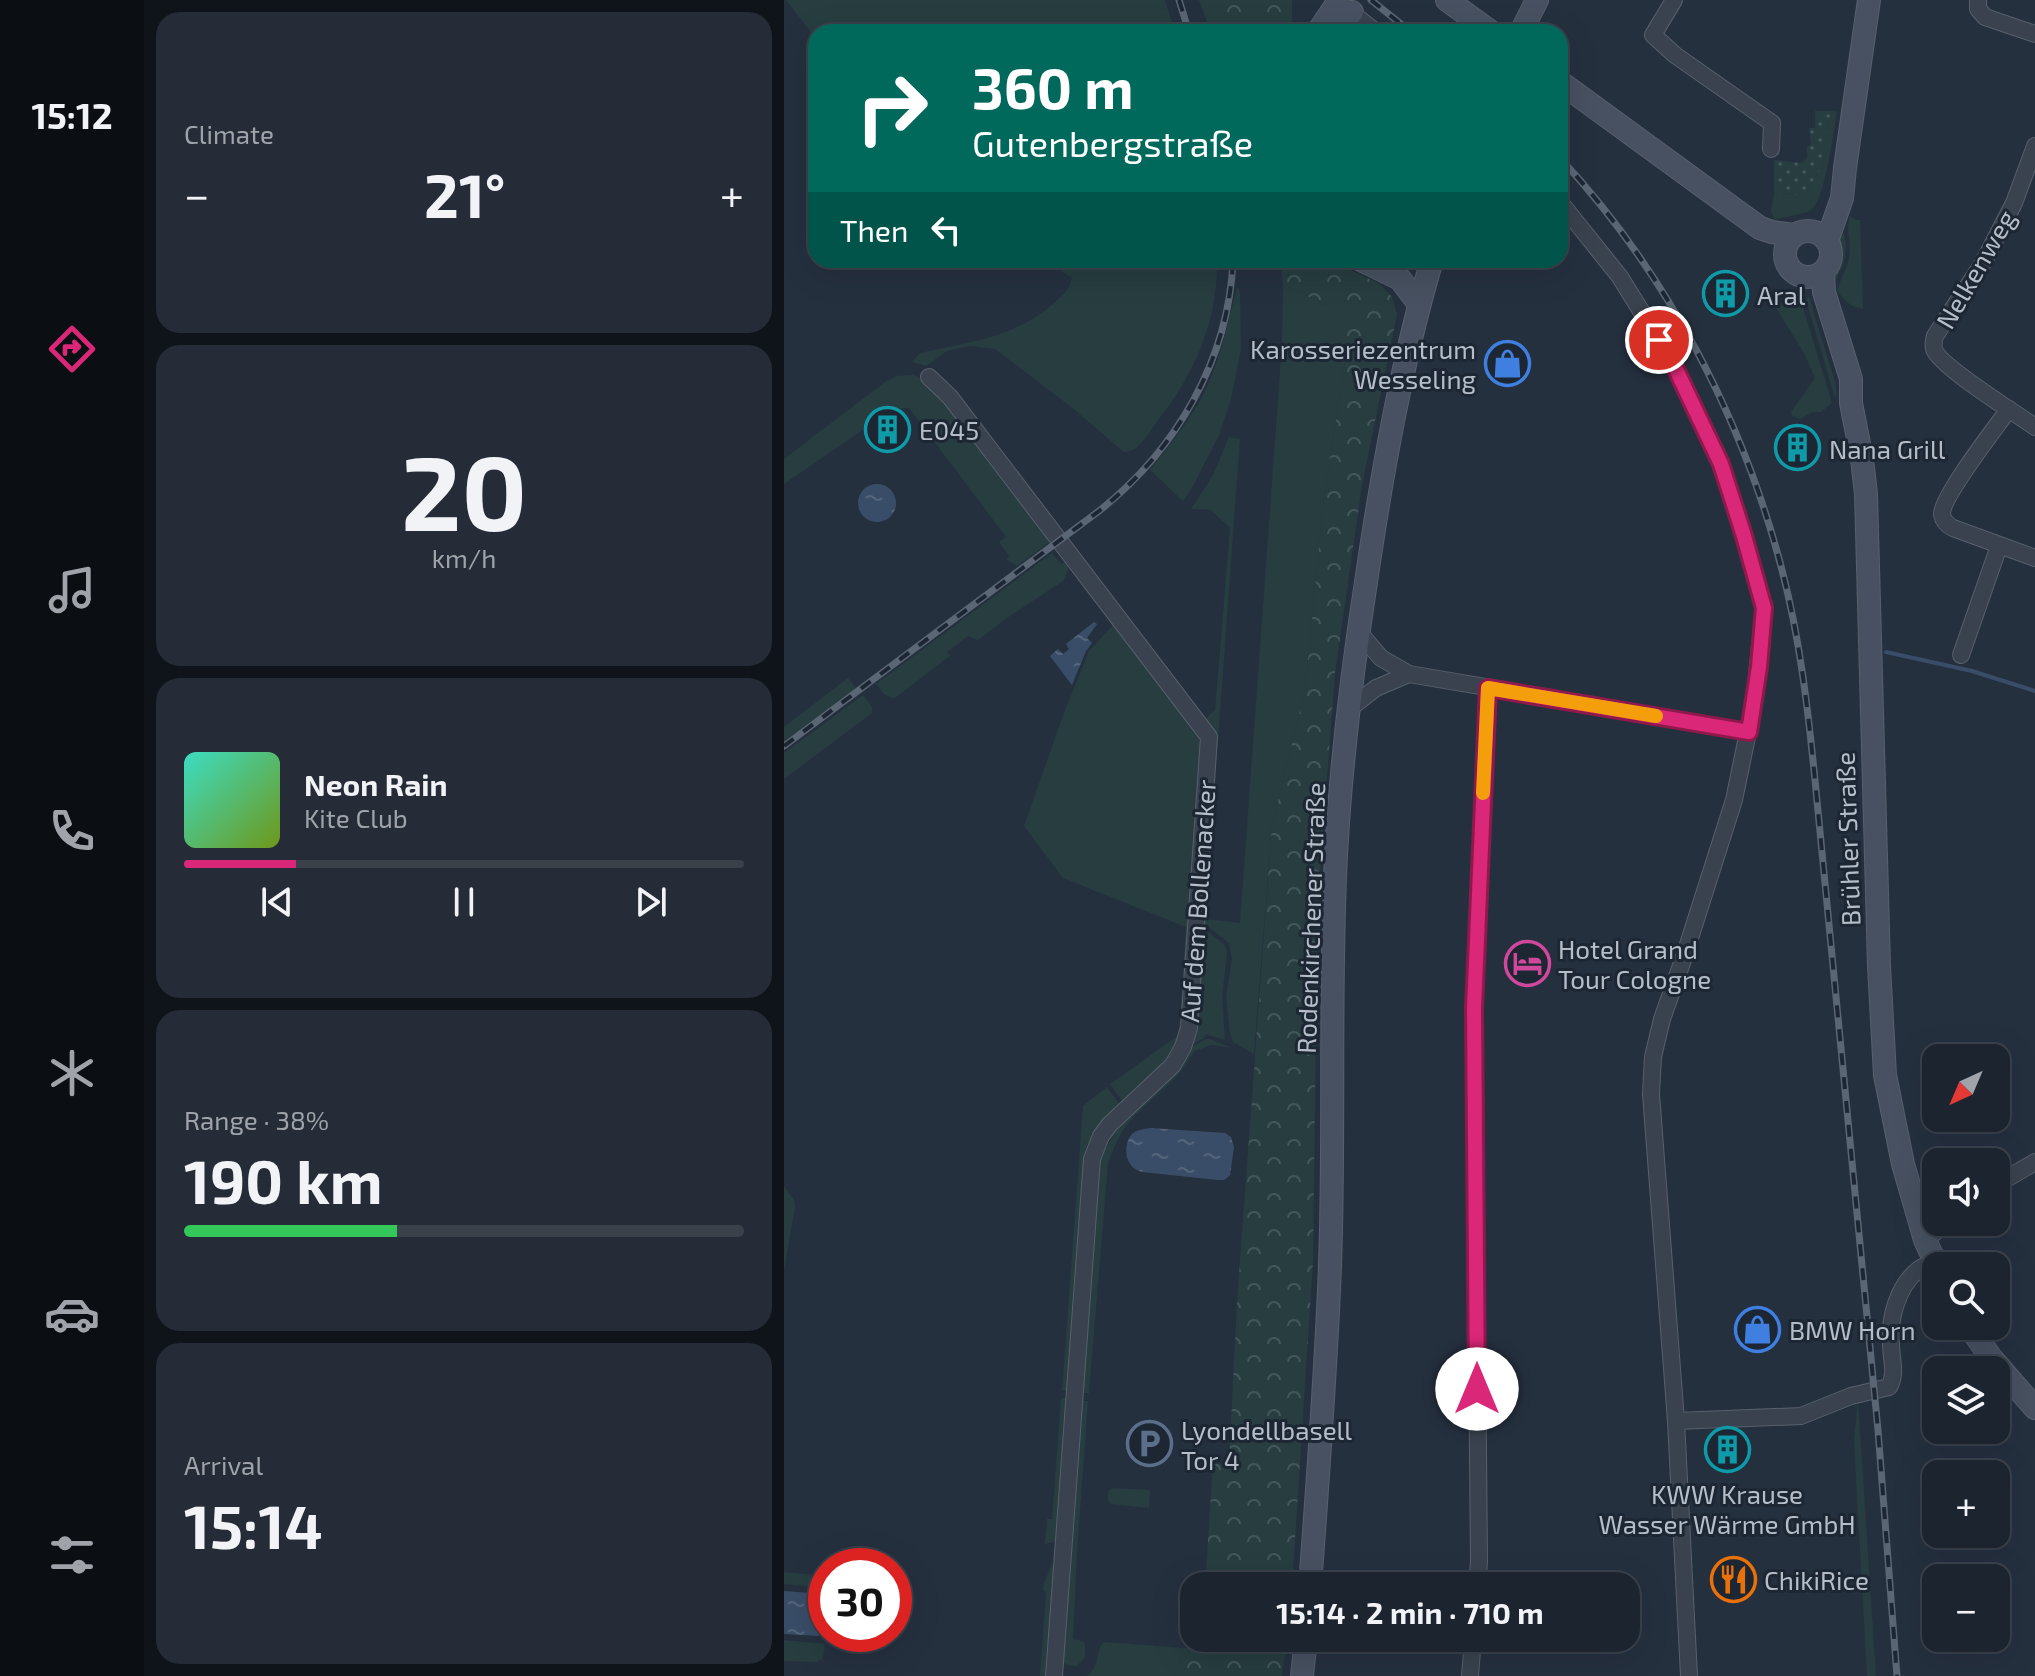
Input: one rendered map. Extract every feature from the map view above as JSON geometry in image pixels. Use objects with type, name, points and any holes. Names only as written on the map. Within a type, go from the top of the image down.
[{"type":"main road","points":[[1447,0],[1480,24]]},
{"type":"main road","points":[[1785,258],[1786,247],[1811,236],[1842,198],[1869,0]]},
{"type":"main road","points":[[1325,24],[1342,5]]},
{"type":"main road","points":[[1568,88],[1760,228],[1811,236],[1830,249],[1830,261],[1814,274],[1794,272],[1785,258],[1768,244],[1735,225],[1686,175]]},
{"type":"main road","points":[[1384,268],[1400,279],[1419,304]]},
{"type":"main road","name":"Rodenkirchener Straße","points":[[1311,1572],[1321,1452],[1330,1263],[1336,854],[1349,709],[1379,488],[1399,387],[1430,268]]},
{"type":"main road","name":"Brühler Straße","points":[[1814,274],[1812,294],[1838,382],[1851,403],[1862,459],[1866,494],[1878,951],[1885,1075],[1903,1164],[1930,1252]]},
{"type":"main road","points":[[1979,1340],[2035,1408]]},
{"type":"main road","points":[[1302,1676],[1305,1652]]},
{"type":"street","points":[[1674,0],[1653,35],[1675,55],[1772,123],[1771,149]]},
{"type":"street","points":[[1978,0],[1978,9],[1985,17],[2035,34]]},
{"type":"street","points":[[1342,5],[1366,24]]},
{"type":"street","name":"Nelkenweg","points":[[2009,409],[1957,373],[1933,348],[1935,336],[1983,263],[2014,203],[2035,146]]},
{"type":"street","points":[[1568,212],[1620,277],[1672,361],[1721,464],[1764,608],[1749,732],[1734,800],[1662,1019],[1653,1057],[1651,1094],[1676,1421],[1689,1676]]},
{"type":"street","name":"Auf dem Bollenacker","points":[[929,377],[950,397],[1209,737],[1189,1028],[1173,1065],[1110,1124],[1101,1136],[1092,1159],[1054,1676]]},
{"type":"street","points":[[2035,427],[2009,409],[1962,473],[1942,514],[1953,528],[2035,558]]},
{"type":"street","points":[[1961,655],[1999,546]]},
{"type":"street","points":[[1358,631],[1381,658],[1409,674],[1749,732]]},
{"type":"street","points":[[1349,709],[1376,688],[1409,674]]},
{"type":"street","points":[[1478,1572],[1474,1008],[1488,688]]},
{"type":"street","points":[[2010,1177],[2035,1162]]},
{"type":"street","points":[[1925,1240],[1930,1236]]},
{"type":"street","points":[[1676,1421],[1801,1416],[1851,1396],[1889,1387],[1893,1373],[1890,1341],[1894,1308],[1906,1283],[1922,1268]]},
{"type":"street","points":[[1470,1676],[1472,1652]]},
{"type":"green space","points":[[786,0],[1165,0],[1172,24],[808,24],[808,29]]},
{"type":"green space","points":[[1199,0],[1292,0],[1292,24],[1208,24]]},
{"type":"green space","points":[[1815,111],[1833,111],[1825,136],[1823,165],[1804,195],[1774,194],[1774,160],[1802,163],[1807,158],[1807,147],[1811,145],[1809,128],[1815,128]]},
{"type":"green space","points":[[1833,111],[1837,112],[1831,149],[1816,203],[1809,211],[1774,219],[1771,211],[1774,194],[1804,195],[1823,165],[1825,136]]},
{"type":"green space","points":[[1850,216],[1860,220],[1863,309],[1848,303],[1837,290],[1849,256]]},
{"type":"green space","points":[[1842,230],[1846,245],[1844,259],[1831,287],[1837,252],[1834,234]]},
{"type":"green space","points":[[1056,268],[1217,268],[1213,304],[1202,345],[1172,401],[1145,439],[1133,450],[1124,452],[995,349],[970,346],[947,351],[926,366],[912,362],[920,353],[991,337],[1024,324],[1063,295],[1072,278]]},
{"type":"green space","points":[[1281,268],[1346,268],[1380,284],[1392,297],[1397,314],[1362,485],[1335,673],[1317,938],[1313,1260],[1293,1572],[1206,1572],[1213,1464],[1229,1463],[1237,1302],[1272,825],[1305,690],[1324,496],[1345,363],[1345,315],[1283,284]]},
{"type":"green space","points":[[1283,284],[1345,315],[1345,363],[1324,496],[1305,690],[1272,825],[1254,1054],[1233,1042],[1230,1034],[1226,997],[1232,959],[1229,943],[1202,922],[1207,717],[1215,710],[1230,528],[1211,510],[1191,509],[1213,475],[1229,437],[1240,439],[1205,919],[1240,923],[1282,344]]},
{"type":"green space","points":[[1237,287],[1240,291],[1241,349],[1232,395],[1220,433],[1183,501],[1150,470],[1204,394],[1214,371]]},
{"type":"green space","points":[[1790,294],[1796,295],[1802,304],[1832,403],[1821,412],[1813,412],[1800,419],[1792,416],[1791,412],[1815,378],[1804,353],[1776,308]]},
{"type":"green space","points":[[1809,297],[1835,382],[1835,398],[1806,300]]},
{"type":"green space","points":[[913,375],[939,393],[1052,540],[1017,566],[1006,559],[1009,556],[999,542],[1006,537],[909,408],[893,409],[784,484],[784,459],[885,382],[896,376]]},
{"type":"green space","points":[[1052,553],[1061,564],[1068,560],[1068,571],[1063,581],[978,640],[968,636],[947,652],[951,655],[895,698],[886,695],[876,684]]},
{"type":"green space","points":[[1114,624],[1196,731],[1202,748],[1184,1015],[1177,1044],[1167,1060],[1123,1102],[1110,1084],[1179,1035],[1186,927],[1063,878],[1024,826],[1089,651]]},
{"type":"green space","points":[[848,678],[856,688],[784,741],[784,727]]},
{"type":"green space","points":[[863,695],[872,707],[872,713],[784,779],[784,753]]},
{"type":"green space","points":[[1202,927],[1225,945],[1227,952],[1222,997],[1225,1040],[1206,1034],[1191,1045]]},
{"type":"green space","points":[[1206,1039],[1232,1048],[1212,1045],[1195,1051],[1176,1077],[1123,1130],[1108,1163],[1089,1393],[1081,1393],[1100,1160],[1118,1127],[1175,1075],[1191,1047]]},
{"type":"green space","points":[[1107,1087],[1120,1105],[1104,1120],[1067,1391],[1062,1391],[1083,1106]]},
{"type":"green space","points":[[784,1186],[795,1207],[784,1270]]},
{"type":"green space","points":[[1061,1398],[1067,1398],[1056,1538],[1054,1542],[1045,1544],[1047,1519],[1052,1519]]},
{"type":"green space","points":[[1858,1400],[1876,1676],[1867,1676],[1854,1441]]},
{"type":"green space","points":[[1080,1401],[1088,1401],[1073,1639],[1085,1644],[1085,1656],[1076,1666],[1063,1662],[1061,1657],[1073,1531]]},
{"type":"green space","points":[[1113,1488],[1150,1490],[1149,1508],[1111,1504],[1108,1491]]},
{"type":"green space","points":[[1052,1563],[1046,1676],[1040,1676],[1046,1592],[1042,1589]]},
{"type":"green space","points":[[784,1572],[808,1574],[808,1586],[784,1584]]},
{"type":"green space","points":[[784,1640],[808,1642],[808,1652],[824,1652],[823,1658],[817,1662],[784,1661]]},
{"type":"green space","points":[[1104,1642],[1180,1648],[1182,1652],[1178,1676],[1087,1676],[1095,1667]]},
{"type":"green space","points":[[1182,1652],[1285,1652],[1282,1676],[1178,1676]]},
{"type":"water","points":[[877,484],[891,489],[896,503],[891,517],[877,522],[863,517],[858,503],[863,489]]},
{"type":"water","points":[[1094,622],[1097,624],[1087,638],[1092,643],[1072,685],[1050,656],[1058,649],[1063,654],[1069,649],[1066,644]]},
{"type":"water","points":[[1150,1128],[1225,1133],[1231,1137],[1234,1147],[1230,1175],[1218,1180],[1136,1169],[1127,1158],[1128,1141],[1134,1133]]},
{"type":"water","points":[[784,1591],[808,1593],[808,1635],[784,1634]]},
{"type":"waterway","points":[[1886,652],[1972,671],[2035,691]]},
{"type":"railway","points":[[1179,0],[1186,24]]},
{"type":"railway","points":[[1371,0],[1401,24]]},
{"type":"railway","points":[[1568,167],[1599,203],[1667,299],[1723,404],[1766,514],[1794,622],[1815,780],[1878,1430],[1897,1676]]},
{"type":"railway","points":[[784,746],[1127,487],[1174,431],[1209,367],[1221,333],[1232,268]]},
{"type":"slow traffic","points":[[1483,793],[1488,688],[1656,716]]},
{"type":"place","name":"Aral","points":[[1726,294]]},
{"type":"place","name":"Karosseriezentrum Wesseling","points":[[1507,363]]},
{"type":"place","name":"E045","points":[[888,429]]},
{"type":"place","name":"Nana Grill","points":[[1798,448]]},
{"type":"place","name":"Hotel Grand Tour Cologne","points":[[1527,963]]},
{"type":"place","name":"BMW Horn","points":[[1758,1329]]},
{"type":"place","name":"Lyondellbasell Tor 4","points":[[1150,1444]]},
{"type":"place","name":"KWW Krause Wasser Wärme GmbH","points":[[1727,1450]]},
{"type":"place","name":"ChikiRice","points":[[1733,1579]]},
{"type":"route","points":[[1477,1389],[1474,1008],[1488,688],[1749,732],[1764,608],[1721,464],[1659,340]]}]
